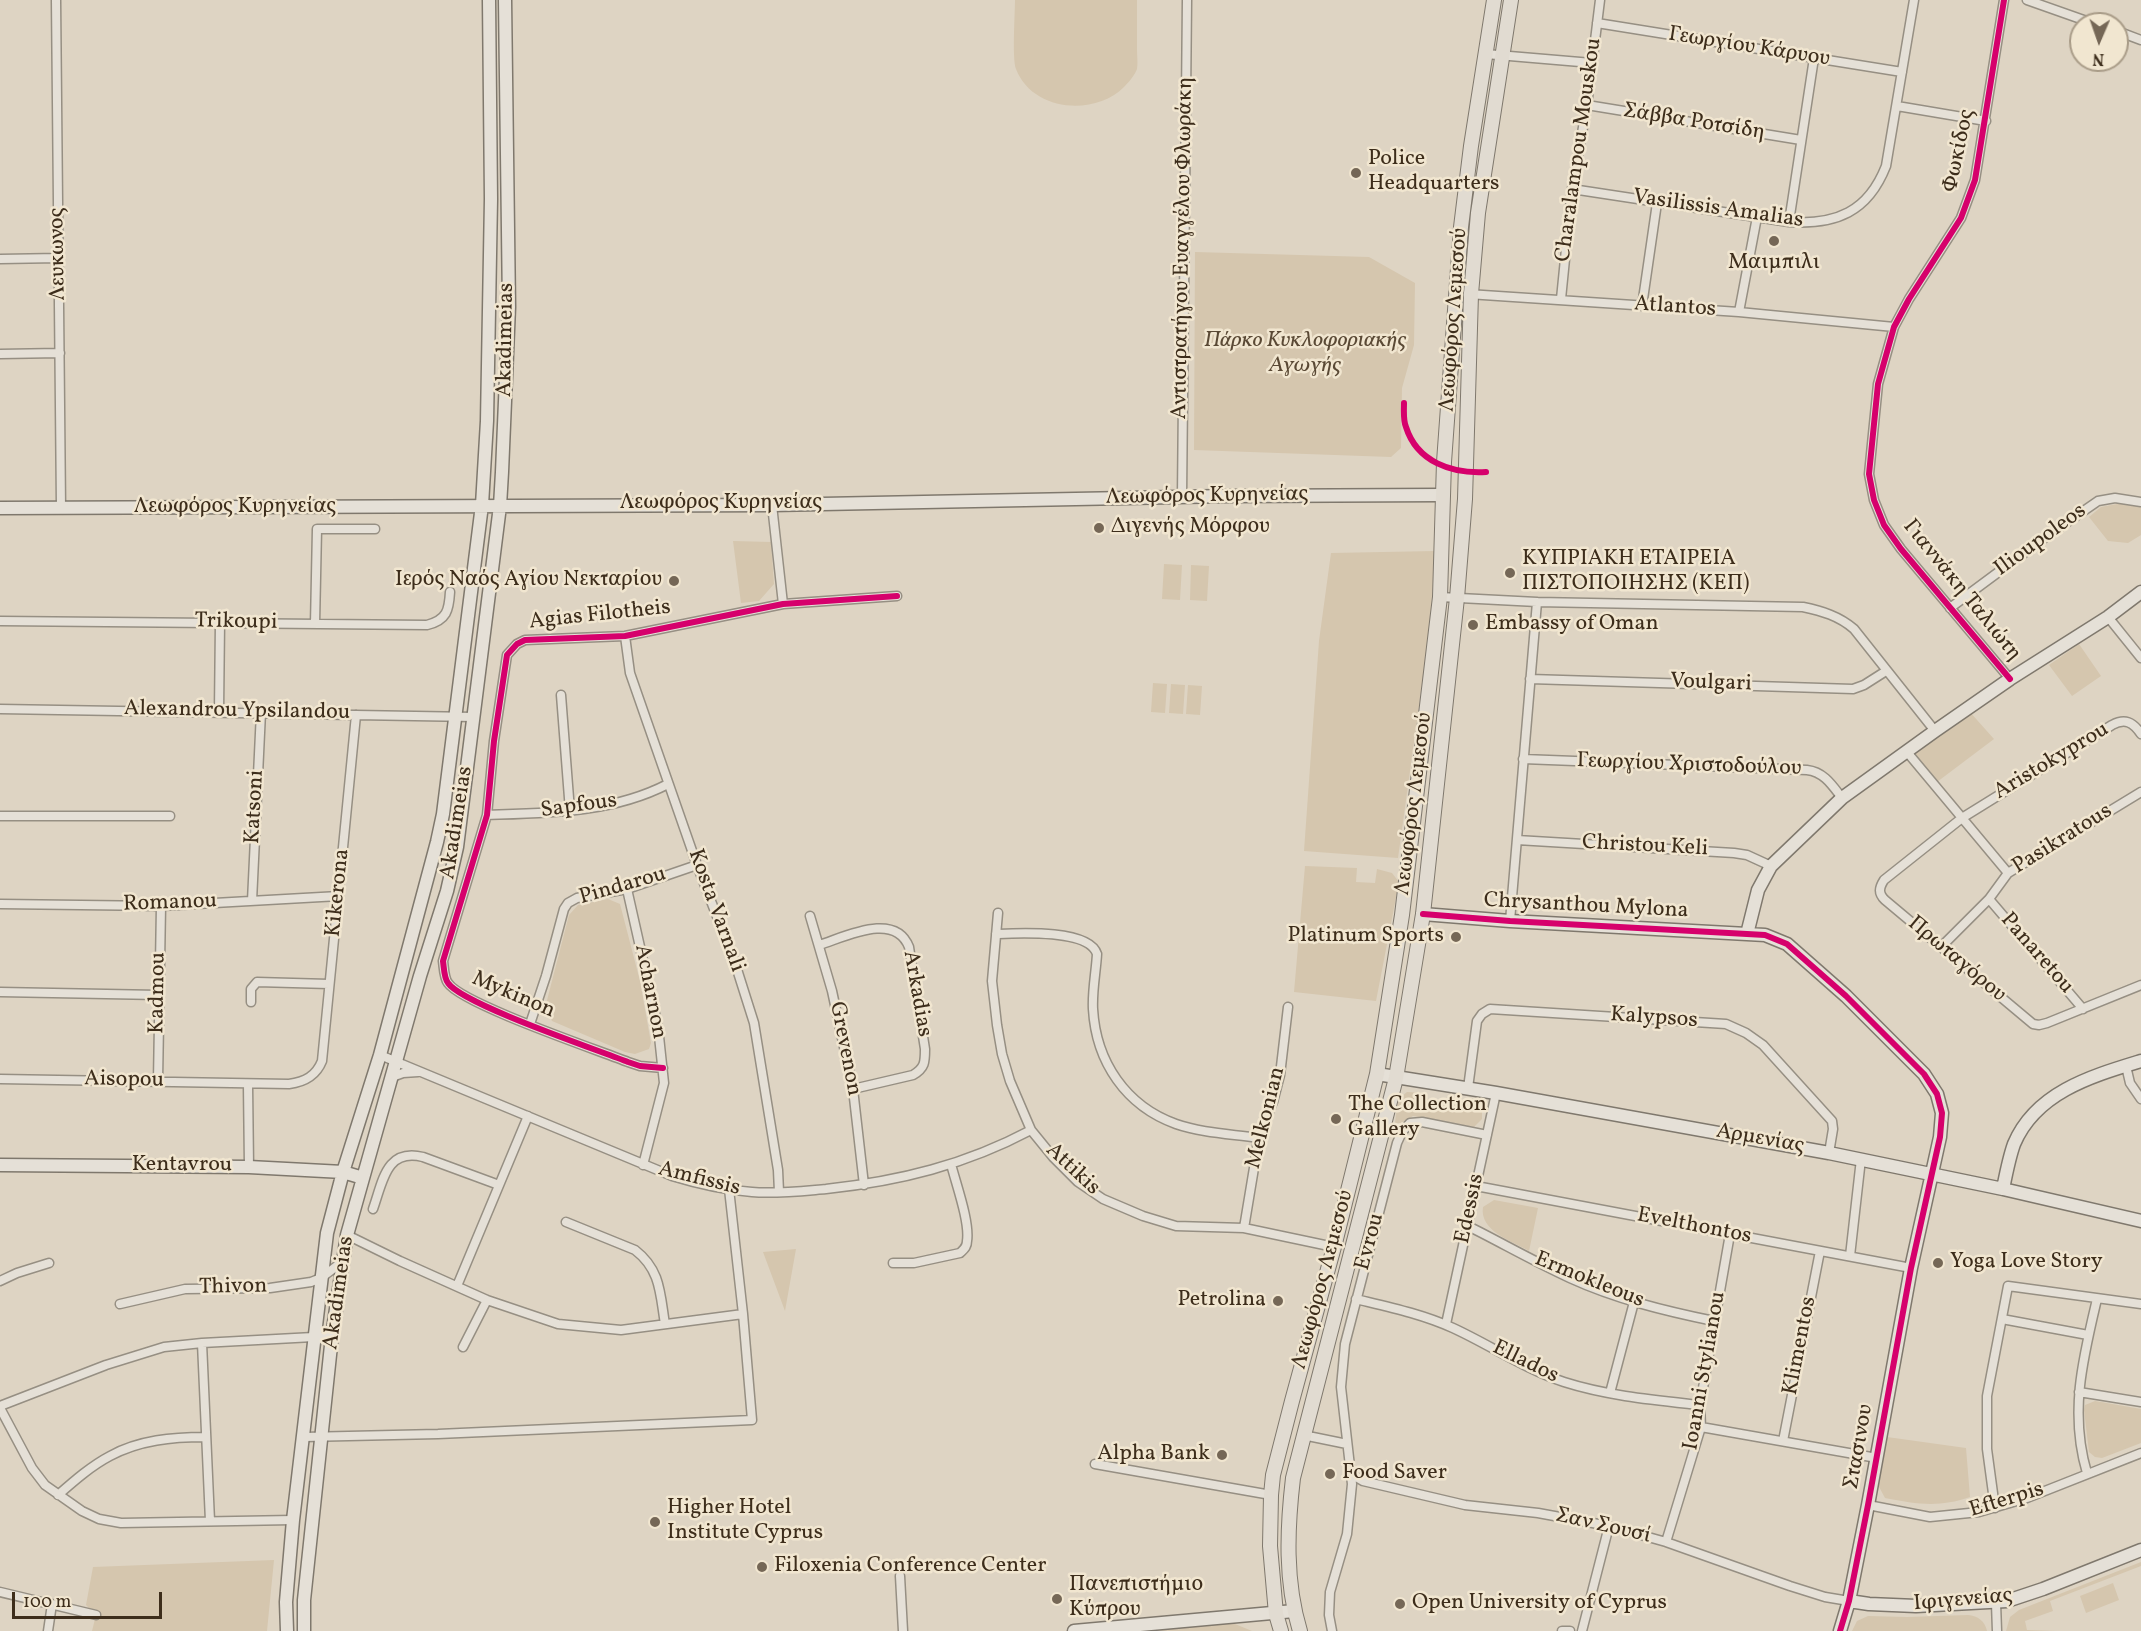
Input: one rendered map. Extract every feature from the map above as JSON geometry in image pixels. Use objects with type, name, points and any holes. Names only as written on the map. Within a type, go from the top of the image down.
[{"type":"main road","name":"Akadimeias","points":[[287,1631],[286,1602],[293,1520],[327,1233],[343,1172],[380,1055],[443,814],[482,506],[489,364],[489,0]]},
{"type":"main road","name":"Akadimeias","points":[[304,1631],[304,1600],[332,1336],[347,1235],[447,891],[457,847],[474,717],[500,506],[509,307],[505,0]]},
{"type":"main road","name":"Λεωφόρος Λεμεσού","points":[[1281,1631],[1276,1614],[1270,1546],[1270,1495],[1273,1475],[1377,1074],[1402,915],[1440,597],[1443,495],[1461,227],[1494,0]]},
{"type":"main road","name":"Λεωφόρος Λεμεσού","points":[[1300,1631],[1294,1611],[1288,1544],[1293,1478],[1396,1078],[1424,914],[1457,598],[1464,499],[1471,294],[1478,213],[1511,0]]},
{"type":"main road","name":"Λεωφόρος Κυρηνείας","points":[[0,508],[772,505],[1182,497],[1443,495]]},
{"type":"main road","points":[[1931,1174],[1940,1137],[1942,1113],[1931,1082],[1846,996],[1793,949],[1773,937],[1747,934],[1758,890],[1770,866],[1842,798],[2010,679],[2108,617],[2141,592]]},
{"type":"main road","name":"Chrysanthou Mylona","points":[[1424,914],[1747,934]]},
{"type":"main road","points":[[2003,1189],[2014,1144],[2027,1122],[2047,1101],[2086,1079],[2141,1061]]},
{"type":"main road","name":"Αρμενίας","points":[[1377,1074],[1468,1088],[1861,1159],[2141,1221]]},
{"type":"main road","name":"Kentavrou","points":[[0,1165],[249,1167],[343,1172],[363,1178]]},
{"type":"main road","name":"Στασινου","points":[[1840,1631],[1849,1601],[1911,1268],[1931,1174]]},
{"type":"main road","name":"Ιφιγενείας","points":[[1849,1601],[1900,1606],[1996,1603],[2019,1598],[2141,1551]]},
{"type":"main road","points":[[1074,1631],[1294,1611]]},
{"type":"street","name":"Λευκωνος","points":[[56,0],[61,507]]},
{"type":"street","name":"Αντιστρατήγου Ευαγγέλου Φλωράκη","points":[[1182,497],[1187,0]]},
{"type":"street","name":"Charalampou Mouskou","points":[[1561,300],[1572,189],[1587,105],[1600,0]]},
{"type":"street","name":"Vasilissis Amalias","points":[[1572,189],[1789,222],[1822,222],[1850,211],[1865,201],[1875,190],[1886,166],[1914,0]]},
{"type":"street","name":"Φωκίδος","points":[[1884,525],[1871,488],[1869,474],[1878,384],[1894,327],[1909,299],[1952,235],[1968,202],[1975,180],[1986,121],[2004,0]]},
{"type":"street","points":[[2027,0],[2069,15]]},
{"type":"street","name":"Γεωργίου Κάρυου","points":[[1597,23],[1902,72]]},
{"type":"street","points":[[1486,54],[1592,63]]},
{"type":"street","points":[[1789,222],[1814,58]]},
{"type":"street","name":"Σάββα Ροτσίδη","points":[[1587,105],[1801,140]]},
{"type":"street","points":[[1897,106],[1986,121]]},
{"type":"street","points":[[1642,306],[1657,203]]},
{"type":"street","points":[[1740,312],[1757,217]]},
{"type":"street","points":[[0,259],[59,258]]},
{"type":"street","name":"Atlantos","points":[[1456,293],[1740,312],[1894,327]]},
{"type":"street","points":[[0,354],[60,353]]},
{"type":"street","name":"Ilioupoleos","points":[[1950,608],[2098,501],[2115,498],[2141,502]]},
{"type":"street","points":[[772,505],[783,604]]},
{"type":"street","name":"Γιαννάκη Ταλιώτη","points":[[1884,525],[2010,679]]},
{"type":"street","points":[[315,624],[317,529],[375,529]]},
{"type":"street","name":"Trikoupi","points":[[0,621],[427,625],[437,623],[446,613],[450,592]]},
{"type":"street","name":"Agias Filotheis","points":[[487,816],[494,741],[507,655],[512,648],[525,640],[625,636],[783,604],[897,596]]},
{"type":"street","points":[[1440,597],[1816,610],[1845,621],[1854,629],[1935,731]]},
{"type":"street","points":[[1510,921],[1537,602]]},
{"type":"street","points":[[2108,617],[2141,658]]},
{"type":"street","points":[[219,711],[220,622]]},
{"type":"street","name":"Kosta Varnali","points":[[625,636],[630,674],[697,865],[735,963],[754,1023],[778,1170],[779,1192]]},
{"type":"street","name":"Voulgari","points":[[1530,679],[1853,688],[1864,685],[1886,671]]},
{"type":"street","points":[[561,695],[570,811]]},
{"type":"street","name":"Alexandrou Ypsilandou","points":[[0,709],[474,717]]},
{"type":"street","name":"Katsoni","points":[[252,901],[261,712]]},
{"type":"street","name":"Kikerona","points":[[318,1070],[322,1061],[356,715]]},
{"type":"street","name":"Aristokyprou","points":[[1962,818],[2116,723],[2125,721],[2132,723],[2141,734]]},
{"type":"street","points":[[1907,752],[2008,873]]},
{"type":"street","name":"Γεωργίου Χριστοδούλου","points":[[1523,759],[1807,770],[1822,775],[1842,798]]},
{"type":"street","name":"Sapfous","points":[[487,816],[602,807],[629,800],[668,784]]},
{"type":"street","name":"Pasikratous","points":[[1942,946],[1989,899],[2008,873],[2141,792]]},
{"type":"street","points":[[0,816],[170,816]]},
{"type":"street","name":"Mykinon","points":[[487,816],[443,961],[447,983],[467,998],[530,1024],[640,1066],[663,1068]]},
{"type":"street","name":"Πρωταγόρου","points":[[1962,818],[1884,880],[1879,889],[1885,900],[2033,1024],[2047,1023],[2141,985]]},
{"type":"street","name":"Christou Keli","points":[[1517,840],[1734,852],[1747,855],[1770,866]]},
{"type":"street","name":"Pindarou","points":[[530,1024],[564,909],[568,903],[576,898],[627,889],[697,865]]},
{"type":"street","name":"Acharnon","points":[[627,889],[656,1017],[664,1083],[643,1165]]},
{"type":"street","name":"Romanou","points":[[0,904],[161,906],[339,896]]},
{"type":"street","name":"Panaretou","points":[[1989,899],[2083,1009]]},
{"type":"street","name":"Kadmou","points":[[158,1081],[161,906]]},
{"type":"street","name":"Attikis","points":[[998,913],[993,981],[997,1025],[1010,1081],[1031,1130],[1078,1182],[1103,1199],[1143,1216],[1176,1226],[1244,1228],[1334,1246]]},
{"type":"street","name":"Grevenon","points":[[810,916],[832,991],[854,1089],[864,1185]]},
{"type":"street","name":"Arkadias","points":[[819,945],[870,929],[883,928],[901,935],[909,947],[925,1049],[924,1066],[913,1075],[854,1089]]},
{"type":"street","points":[[996,934],[1029,932],[1075,938],[1095,947],[1097,954],[1093,1007],[1096,1037],[1104,1060],[1116,1081],[1135,1100],[1153,1113],[1176,1124],[1258,1138]]},
{"type":"street","points":[[251,1002],[251,989],[257,982],[329,984]]},
{"type":"street","points":[[0,992],[159,995]]},
{"type":"street","name":"Melkonian","points":[[1244,1228],[1258,1138],[1278,1084],[1288,1007]]},
{"type":"street","name":"Kalypsos","points":[[1468,1088],[1477,1021],[1482,1014],[1491,1009],[1726,1024],[1746,1033],[1763,1045],[1832,1121],[1829,1153]]},
{"type":"street","name":"Amfissis","points":[[380,1055],[643,1165],[702,1185],[753,1193],[864,1185],[924,1172],[998,1148],[1031,1130]]},
{"type":"street","points":[[2126,1066],[2130,1083],[2141,1099]]},
{"type":"street","name":"Aisopou","points":[[0,1079],[158,1081],[248,1085],[301,1083],[318,1070]]},
{"type":"street","points":[[392,1077],[403,1073],[424,1072]]},
{"type":"street","points":[[248,1085],[249,1167]]},
{"type":"street","name":"Edessis","points":[[1446,1324],[1496,1093]]},
{"type":"street","points":[[457,1286],[528,1116]]},
{"type":"street","name":"Evrou","points":[[1332,1631],[1329,1615],[1330,1592],[1347,1534],[1353,1474],[1341,1393],[1341,1371],[1356,1299],[1397,1143],[1402,1132],[1410,1123],[1422,1122],[1487,1135]]},
{"type":"street","points":[[374,1209],[387,1169],[397,1158],[405,1155],[423,1157],[499,1185]]},
{"type":"street","points":[[1850,1256],[1861,1159]]},
{"type":"street","points":[[892,1263],[914,1263],[960,1253],[966,1248],[968,1239],[966,1226],[951,1164]]},
{"type":"street","name":"Evelthontos","points":[[1476,1186],[1911,1268]]},
{"type":"street","points":[[304,1437],[438,1434],[752,1420],[729,1189]]},
{"type":"street","points":[[566,1222],[635,1250],[645,1257],[658,1280],[665,1324]]},
{"type":"street","name":"Ermokleous","points":[[1468,1226],[1570,1278],[1634,1302],[1714,1321]]},
{"type":"street","name":"Ioanni Stylianou","points":[[1666,1542],[1701,1426],[1700,1404],[1730,1234]]},
{"type":"street","points":[[347,1235],[488,1300],[558,1324],[621,1330],[743,1314]]},
{"type":"street","name":"Klimentos","points":[[1784,1441],[1820,1251]]},
{"type":"street","name":"Thivon","points":[[120,1304],[185,1289],[270,1288],[311,1282],[321,1278],[342,1262]]},
{"type":"street","points":[[0,1281],[49,1263]]},
{"type":"street","points":[[1995,1508],[1987,1449],[1987,1396],[2008,1286],[2141,1305]]},
{"type":"street","name":"Ellados","points":[[1356,1299],[1446,1324],[1545,1375],[1574,1385],[1610,1393],[1700,1404]]},
{"type":"street","points":[[2087,1473],[2078,1432],[2079,1392],[2081,1365],[2097,1299]]},
{"type":"street","points":[[463,1347],[488,1300]]},
{"type":"street","points":[[1610,1393],[1634,1302]]},
{"type":"street","points":[[2002,1319],[2088,1335]]},
{"type":"street","points":[[293,1520],[121,1523],[99,1519],[45,1485],[32,1468],[0,1407],[120,1360],[164,1347],[202,1342],[332,1336]]},
{"type":"street","points":[[202,1342],[210,1521]]},
{"type":"street","points":[[2079,1392],[2141,1402]]},
{"type":"street","points":[[1701,1426],[1877,1458]]},
{"type":"street","points":[[1303,1435],[1347,1444]]},
{"type":"street","points":[[58,1495],[99,1463],[124,1450],[170,1438],[205,1437]]},
{"type":"street","name":"Efterpis","points":[[1868,1505],[1930,1517],[1966,1515],[2027,1498],[2141,1453]]},
{"type":"street","points":[[1095,1464],[1270,1495]]},
{"type":"street","name":"Σαν Σουσί","points":[[1353,1474],[1363,1481],[1455,1503],[1550,1515],[1610,1526],[1666,1542],[1825,1597],[1849,1601]]},
{"type":"street","points":[[1582,1631],[1610,1526]]},
{"type":"street","points":[[900,1576],[903,1631]]},
{"type":"street","points":[[0,1592],[96,1615]]},
{"type":"street","points":[[1996,1603],[1997,1631]]},
{"type":"street","points":[[48,1631],[52,1604]]},
{"type":"street","points":[[1562,1631],[1570,1631]]},
{"type":"green space","points":[[1015,0],[1137,0],[1137,69],[1135,74],[1111,97],[1097,103],[1081,106],[1065,105],[1035,94],[1024,83],[1016,69]]},
{"type":"green space","name":"Πάρκο Κυκλοφοριακής Αγωγής","points":[[1195,252],[1369,257],[1415,283],[1414,345],[1402,388],[1401,448],[1391,457],[1194,450]]},
{"type":"green space","points":[[2134,504],[2141,507],[2141,535],[2128,543],[2108,541],[2089,517],[2101,507]]},
{"type":"green space","points":[[733,541],[771,542],[774,584],[759,601],[741,603]]},
{"type":"green space","points":[[1435,551],[1430,626],[1398,858],[1304,851],[1319,641],[1331,553]]},
{"type":"green space","points":[[1164,564],[1182,565],[1180,600],[1162,599]]},
{"type":"green space","points":[[1191,565],[1209,566],[1207,601],[1190,600]]},
{"type":"green space","points":[[2079,644],[2101,676],[2072,696],[2049,665]]},
{"type":"green space","points":[[1153,683],[1167,684],[1165,713],[1151,712]]},
{"type":"green space","points":[[1171,684],[1185,685],[1183,714],[1169,713]]},
{"type":"green space","points":[[1188,685],[1202,686],[1200,715],[1186,714]]},
{"type":"green space","points":[[1969,711],[1994,739],[1937,782],[1912,753]]},
{"type":"green space","points":[[1305,866],[1357,868],[1356,882],[1375,883],[1377,869],[1392,873],[1399,882],[1376,1001],[1294,992]]},
{"type":"green space","points":[[608,899],[620,904],[640,981],[651,1043],[649,1049],[635,1054],[625,1052],[552,1021],[545,1008],[569,915],[578,905]]},
{"type":"green space","points":[[1407,1092],[1422,1093],[1431,1102],[1466,1107],[1480,1106],[1482,1119],[1474,1127],[1413,1116],[1401,1123],[1395,1123],[1398,1099]]},
{"type":"green space","points":[[1494,1200],[1538,1208],[1529,1251],[1498,1234],[1486,1223],[1483,1207]]},
{"type":"green space","points":[[796,1249],[785,1311],[763,1252]]},
{"type":"green space","points":[[2095,1401],[2141,1409],[2141,1443],[2102,1458],[2095,1457],[2089,1452],[2084,1410],[2085,1405]]},
{"type":"green space","points":[[1887,1437],[1966,1448],[1970,1497],[1937,1504],[1885,1498],[1878,1485]]},
{"type":"green space","points":[[274,1560],[267,1631],[92,1631],[96,1615],[86,1605],[93,1567]]},
{"type":"green space","points":[[2141,1562],[2141,1566],[2050,1601],[2053,1611],[2025,1621],[2027,1630],[2057,1631],[2006,1631],[2010,1617],[2019,1610]]},
{"type":"green space","points":[[2113,1583],[2119,1600],[2086,1613],[2080,1596]]},
{"type":"green space","points":[[1968,1615],[1985,1624],[1987,1631],[1852,1631],[1857,1621],[1868,1616]]},
{"type":"green space","points":[[1218,1617],[1252,1631],[1148,1631],[1213,1623]]},
{"type":"cycle path","points":[[2004,0],[1975,180],[1961,218],[1909,299],[1894,327],[1878,384],[1869,474],[1874,500],[1884,525],[1901,549],[2010,679]]},
{"type":"cycle path","points":[[1404,403],[1404,418],[1411,439],[1427,457],[1449,468],[1486,472]]},
{"type":"cycle path","points":[[663,1068],[640,1066],[628,1062],[503,1014],[459,992],[448,983],[446,978],[443,961],[487,815],[494,741],[507,655],[517,644],[525,640],[625,636],[783,604],[897,596]]},
{"type":"cycle path","points":[[1423,914],[1765,935],[1787,944],[1846,996],[1924,1074],[1937,1094],[1942,1113],[1940,1137],[1911,1268],[1849,1601],[1840,1631]]},
{"type":"place","name":"Police Headquarters","points":[[1356,173]]},
{"type":"place","name":"Μαιμπιλι","points":[[1774,241]]},
{"type":"place","name":"Διγενής Μόρφου","points":[[1099,528]]},
{"type":"place","name":"ΚΥΠΡΙΑΚΗ ΕΤΑΙΡΕΙΑ ΠΙΣΤΟΠΟΙΗΣΗΣ (ΚΕΠ)","points":[[1510,573]]},
{"type":"place","name":"Ιερός Ναός Αγίου Νεκταρίου","points":[[674,581]]},
{"type":"place","name":"Embassy of Oman","points":[[1473,625]]},
{"type":"place","name":"Platinum Sports","points":[[1456,937]]},
{"type":"place","name":"The Collection Gallery","points":[[1336,1119]]},
{"type":"place","name":"Yoga Love Story","points":[[1938,1263]]},
{"type":"place","name":"Petrolina","points":[[1278,1301]]},
{"type":"place","name":"Alpha Bank","points":[[1222,1455]]},
{"type":"place","name":"Food Saver","points":[[1330,1474]]},
{"type":"place","name":"Higher Hotel Institute Cyprus","points":[[655,1522]]},
{"type":"place","name":"Filoxenia Conference Center","points":[[762,1567]]},
{"type":"place","name":"Πανεπιστήμιο Κύπρου","points":[[1057,1599]]},
{"type":"place","name":"Open University of Cyprus","points":[[1400,1604]]}]
